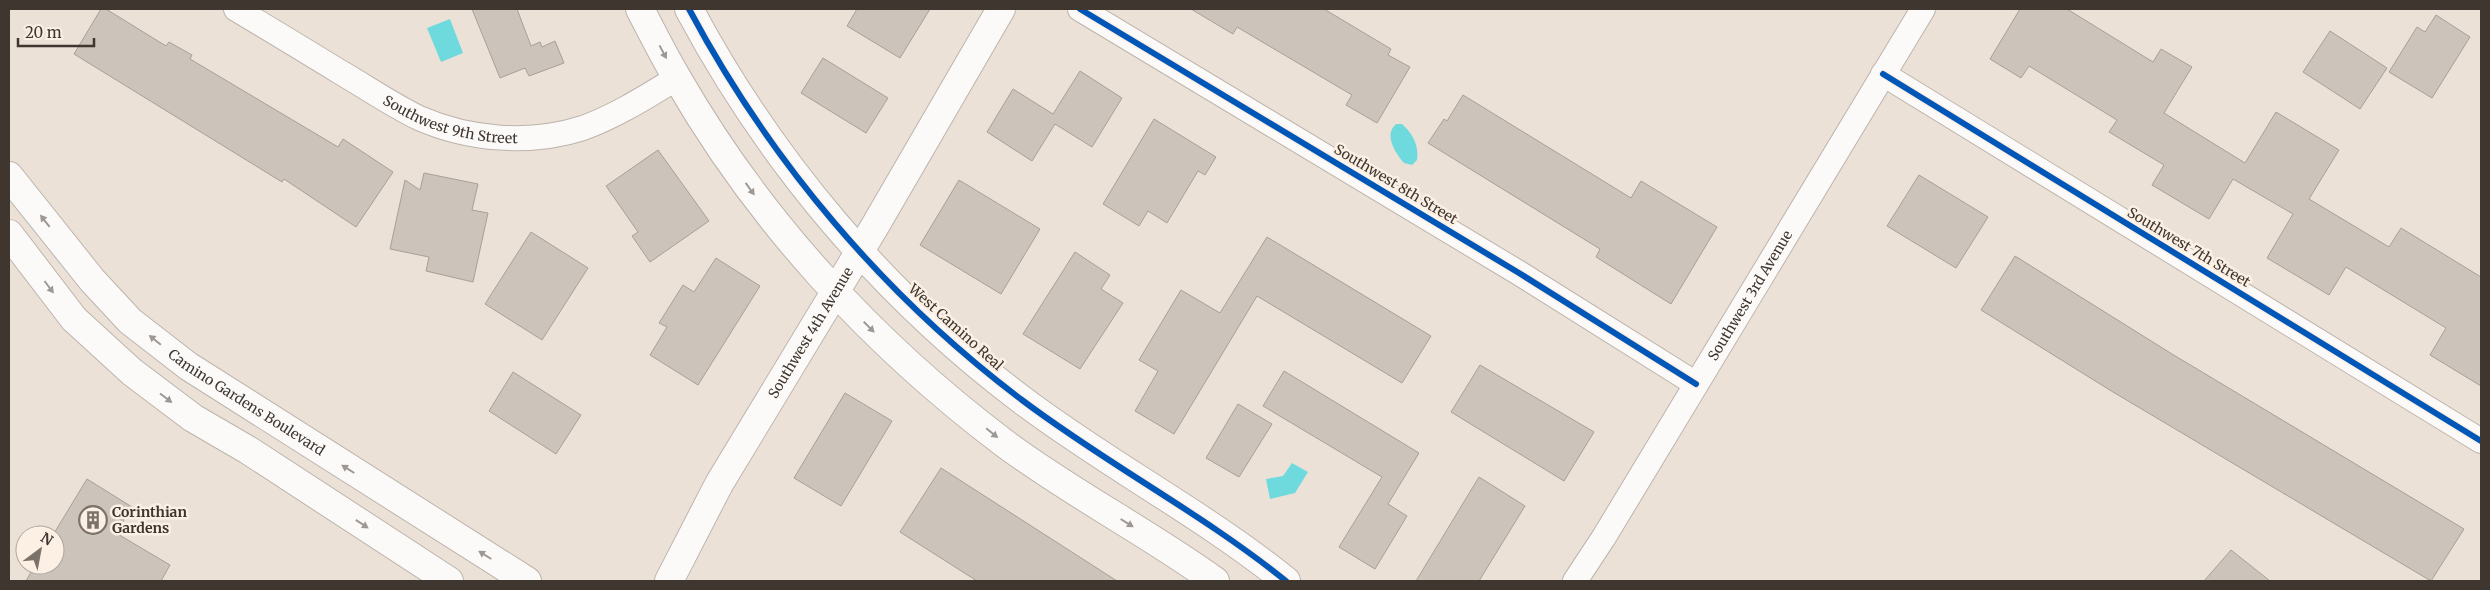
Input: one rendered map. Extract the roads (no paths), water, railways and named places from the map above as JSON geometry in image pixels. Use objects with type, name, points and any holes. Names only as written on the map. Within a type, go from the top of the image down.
[{"type":"street","name":"Southwest 9th Street","points":[[236,9],[266,16],[419,117],[444,128],[499,138],[554,135],[581,128],[607,118],[677,78]]},
{"type":"street","points":[[640,9],[677,78],[754,194],[835,292],[919,375],[1005,443],[1215,581]]},
{"type":"street","name":"West Camino Real","points":[[689,9],[727,75],[775,147],[810,193],[859,251],[917,311],[966,356],[1023,401],[1242,547],[1286,581]]},
{"type":"street","name":"Southwest 4th Avenue","points":[[668,581],[719,484],[835,292],[1001,9]]},
{"type":"street","name":"Southwest 8th Street","points":[[1080,9],[1519,273],[1696,384]]},
{"type":"street","name":"Southwest 3rd Avenue","points":[[1575,581],[1922,9]]},
{"type":"street","name":"Southwest 7th Street","points":[[1883,74],[2481,441]]},
{"type":"street","name":"Camino Gardens Boulevard","points":[[9,176],[92,280],[130,321],[188,366],[268,419],[527,581]]},
{"type":"street","points":[[9,234],[74,319],[132,372],[193,418],[248,450],[438,574],[449,533]]},
{"type":"street","points":[[248,450],[268,419]]},
{"type":"water","points":[[450,19],[463,53],[441,62],[427,28]]},
{"type":"water","points":[[1396,124],[1402,124],[1414,140],[1417,149],[1417,160],[1412,165],[1404,163],[1392,144],[1392,128]]},
{"type":"water","points":[[1292,463],[1308,472],[1295,493],[1270,499],[1266,479],[1283,476]]},
{"type":"place","name":"Corinthian Gardens","points":[[93,520]]}]
